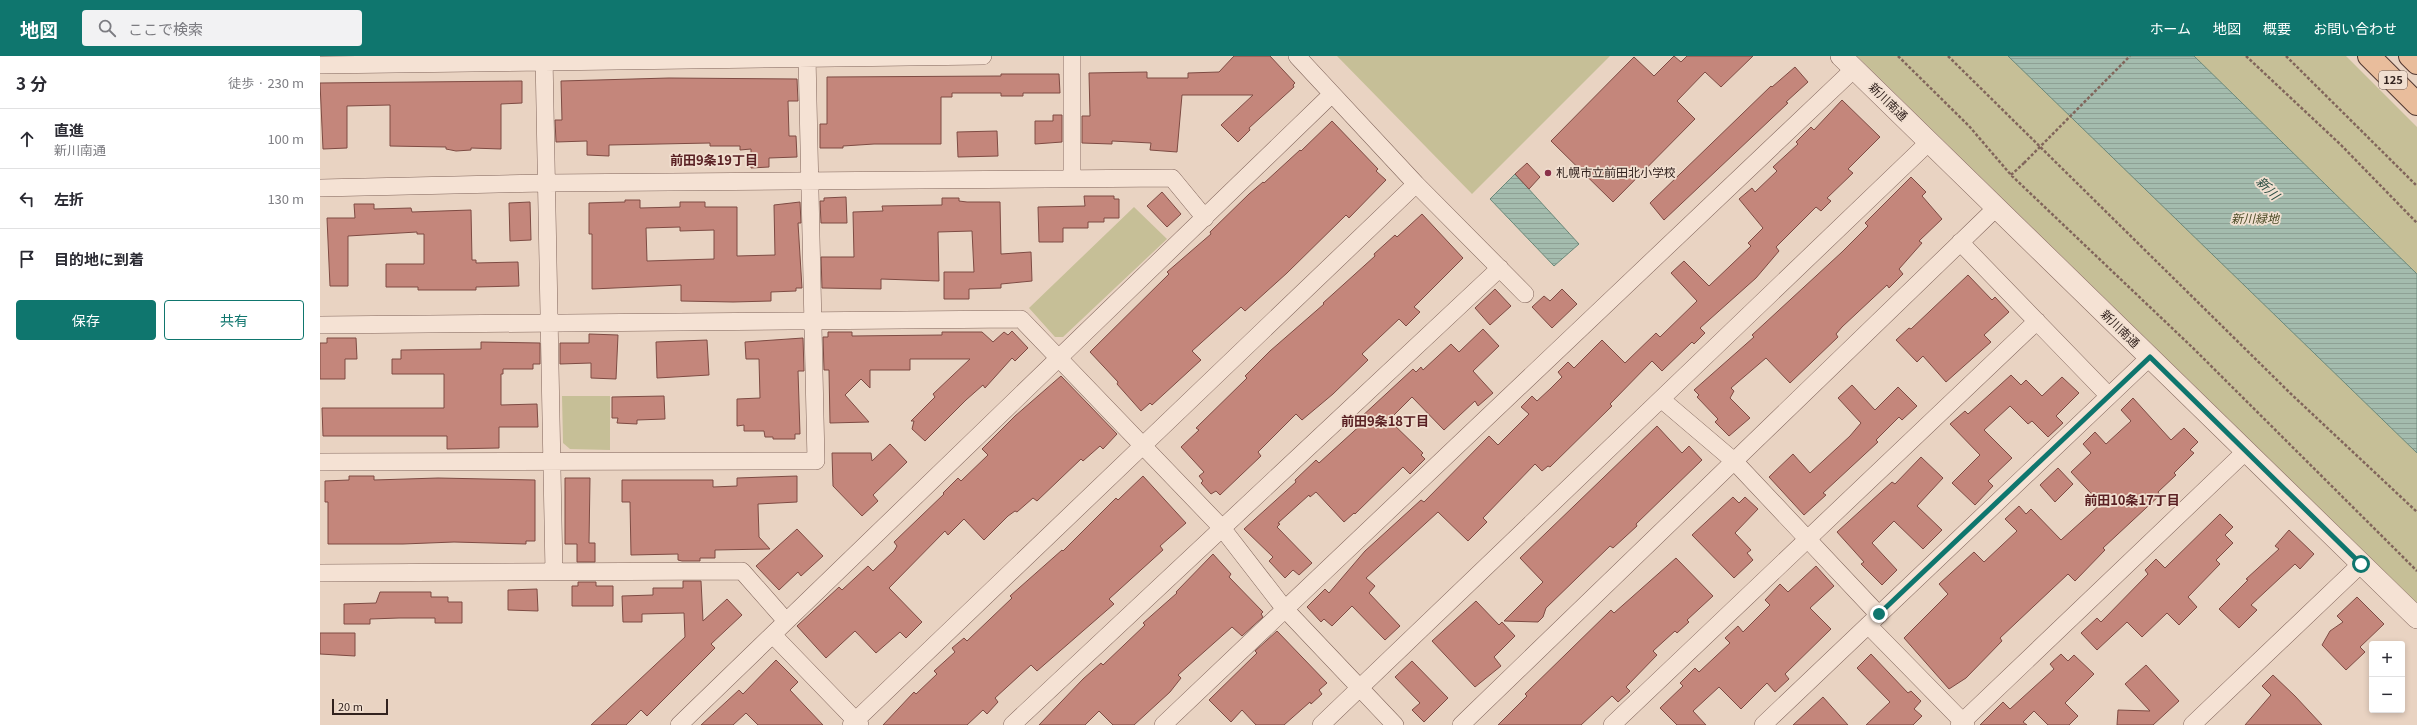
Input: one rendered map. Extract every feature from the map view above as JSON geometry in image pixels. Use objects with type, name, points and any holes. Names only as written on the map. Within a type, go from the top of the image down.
[{"type":"main road","name":"125","points":[[2369,56],[2417,104]]},
{"type":"main road","name":"125","points":[[2410,56],[2417,63]]},
{"type":"street","points":[[320,65],[544,59],[983,56]]},
{"type":"street","points":[[1072,56],[1072,179]]},
{"type":"street","points":[[1297,56],[1416,184],[1525,294]]},
{"type":"street","points":[[320,462],[816,461],[812,321],[808,58]]},
{"type":"street","points":[[544,59],[554,572]]},
{"type":"street","points":[[1163,725],[1848,63]]},
{"type":"street","name":"新川南通","points":[[1848,63],[2417,618]]},
{"type":"street","points":[[679,725],[1332,94]]},
{"type":"street","points":[[1321,725],[1929,142]]},
{"type":"street","points":[[320,188],[546,184],[1172,178],[1204,218]]},
{"type":"street","points":[[773,635],[855,723],[1416,184]]},
{"type":"street","points":[[1461,725],[1996,208]]},
{"type":"street","points":[[1960,242],[2109,396]]},
{"type":"street","points":[[1012,725],[1500,268]]},
{"type":"street","points":[[320,325],[1021,319],[1222,528],[1284,608],[1395,725]]},
{"type":"street","points":[[1612,725],[2037,321]]},
{"type":"street","points":[[1763,725],[2150,357]]},
{"type":"street","points":[[1661,399],[1734,461],[1808,539],[1962,724],[2246,451]]},
{"type":"street","points":[[2192,725],[2361,564]]},
{"type":"street","points":[[320,572],[742,571],[786,621]]},
{"type":"path","points":[[1898,56],[1969,126],[2011,175],[2193,348],[2417,571]]},
{"type":"path","points":[[1948,56],[2290,393],[2417,512]]},
{"type":"path","points":[[2011,175],[2130,56]]},
{"type":"path","points":[[2246,56],[2341,145],[2417,223]]},
{"type":"path","points":[[2286,56],[2417,186]]},
{"type":"green space","points":[[1337,56],[1610,56],[1472,194]]},
{"type":"green space","name":"新川緑地","points":[[1857,56],[2346,56],[2417,127],[2417,603]]},
{"type":"green space","points":[[1134,207],[1167,239],[1063,337],[1055,337],[1029,308]]},
{"type":"green space","points":[[562,396],[610,396],[610,450],[570,449],[563,443]]},
{"type":"water","name":"新川","points":[[2008,56],[2194,56],[2417,274],[2417,453]]},
{"type":"water","points":[[1515,174],[1579,244],[1554,266],[1490,199]]},
{"type":"building","points":[[1234,56],[1270,56],[1295,83],[1293,85],[1294,87],[1249,128],[1250,130],[1238,142],[1221,125],[1253,95],[1182,95],[1177,152],[1150,150],[1151,143],[1112,141],[1112,144],[1082,143],[1082,116],[1090,116],[1089,73],[1147,72],[1147,78],[1188,78],[1188,73],[1219,72]]},
{"type":"building","points":[[1674,56],[1681,62],[1687,56],[1753,56],[1721,87],[1705,72],[1677,101],[1695,119],[1613,202],[1551,141],[1634,57],[1654,76]]},
{"type":"building","points":[[1795,67],[1808,82],[1786,102],[1788,103],[1664,220],[1650,203],[1771,86],[1772,87]]},
{"type":"building","points":[[1001,74],[1059,74],[1060,93],[1023,93],[1023,96],[1001,96],[1001,93],[952,93],[952,97],[941,97],[941,144],[874,144],[843,146],[843,148],[820,148],[820,124],[827,124],[827,77],[1001,76]]},
{"type":"building","points":[[669,78],[797,79],[798,101],[788,101],[789,136],[796,136],[797,157],[769,158],[769,167],[751,168],[751,149],[740,150],[740,146],[710,146],[710,143],[609,145],[609,156],[587,155],[587,141],[556,142],[555,120],[562,120],[561,81]]},
{"type":"building","points":[[522,81],[522,103],[501,104],[501,149],[471,148],[471,150],[456,151],[446,149],[446,147],[390,146],[390,105],[347,106],[347,148],[323,149],[320,83]]},
{"type":"building","points":[[1842,100],[1880,137],[1848,169],[1853,173],[1827,198],[1831,201],[1821,211],[1816,207],[1776,247],[1779,251],[1756,278],[1700,328],[1705,333],[1694,344],[1692,342],[1662,371],[1652,361],[1610,404],[1612,406],[1550,467],[1548,466],[1542,471],[1535,464],[1483,518],[1487,522],[1468,541],[1438,512],[1366,578],[1375,586],[1369,593],[1400,626],[1385,640],[1352,606],[1332,626],[1324,619],[1321,622],[1307,607],[1325,589],[1329,593],[1365,551],[1421,500],[1424,502],[1489,436],[1498,445],[1529,414],[1521,407],[1532,396],[1537,401],[1550,389],[1562,377],[1558,372],[1568,362],[1574,368],[1602,340],[1625,363],[1656,333],[1660,337],[1697,301],[1671,273],[1684,261],[1709,286],[1751,246],[1748,243],[1763,228],[1739,199],[1752,188],[1755,192],[1777,171],[1773,167],[1798,144],[1796,142],[1811,127],[1814,130]]},
{"type":"building","points":[[1053,115],[1062,115],[1062,142],[1035,144],[1035,121],[1053,121]]},
{"type":"building","points":[[1332,121],[1378,169],[1376,171],[1386,180],[1349,218],[1346,215],[1287,273],[1245,311],[1241,307],[1192,351],[1201,360],[1152,405],[1150,403],[1141,411],[1117,384],[1118,382],[1090,352],[1169,274],[1167,272],[1211,234],[1210,232],[1249,194],[1263,182],[1264,183],[1300,150],[1301,151]]},
{"type":"building","points":[[997,131],[998,156],[958,157],[957,132]]},
{"type":"building","points":[[1527,163],[1540,177],[1529,189],[1515,174]]},
{"type":"building","points":[[1911,177],[1926,192],[1922,196],[1942,219],[1919,241],[1922,243],[1899,269],[1903,274],[1889,288],[1887,285],[1842,327],[1836,334],[1838,337],[1790,383],[1766,358],[1731,388],[1734,391],[1730,398],[1750,418],[1729,436],[1715,422],[1718,419],[1697,397],[1699,395],[1694,390],[1754,337],[1752,335],[1842,252],[1868,226],[1865,223]]},
{"type":"building","points":[[1162,192],[1181,214],[1167,227],[1147,206]]},
{"type":"building","points":[[1084,196],[1114,196],[1114,199],[1119,199],[1119,218],[1104,218],[1104,222],[1088,222],[1088,228],[1063,228],[1063,242],[1039,242],[1038,207],[1085,206]]},
{"type":"building","points":[[846,197],[847,223],[821,223],[820,201],[824,201],[824,198]]},
{"type":"building","points":[[942,198],[959,198],[959,201],[967,202],[1000,202],[1001,254],[1031,252],[1032,281],[1001,284],[1001,288],[969,289],[969,299],[944,299],[944,272],[974,272],[972,231],[938,232],[939,281],[881,279],[881,289],[822,288],[821,257],[854,257],[853,212],[883,211],[882,206],[942,205]]},
{"type":"building","points":[[625,200],[640,200],[640,208],[680,207],[680,202],[705,202],[705,207],[737,207],[737,256],[775,255],[774,205],[800,202],[801,223],[798,223],[802,288],[796,288],[796,291],[771,292],[771,301],[733,302],[681,301],[681,285],[592,289],[592,234],[589,234],[589,203],[625,202]],"holes":[[[680,227],[680,231],[714,230],[714,259],[647,261],[646,228]]]},
{"type":"building","points":[[530,202],[531,240],[510,241],[509,203]]},
{"type":"building","points":[[354,204],[374,204],[374,209],[411,208],[412,212],[471,210],[472,260],[476,260],[476,263],[518,262],[519,286],[476,287],[476,290],[418,290],[418,287],[386,287],[386,264],[424,264],[424,234],[417,234],[417,232],[348,236],[348,286],[330,286],[327,218],[355,218]]},
{"type":"building","points":[[1422,214],[1463,258],[1414,307],[1420,312],[1406,326],[1399,319],[1362,354],[1368,360],[1333,394],[1302,420],[1296,414],[1258,452],[1261,456],[1220,495],[1216,491],[1211,494],[1201,483],[1203,481],[1199,476],[1204,472],[1181,447],[1199,430],[1196,428],[1247,378],[1245,376],[1270,351],[1324,304],[1323,303],[1375,256],[1374,254],[1395,235],[1397,237]]},
{"type":"building","points":[[1968,275],[1992,300],[1995,297],[2009,312],[1984,335],[1991,342],[1946,382],[1923,356],[1917,362],[1896,340],[1909,328],[1911,329]]},
{"type":"building","points":[[1495,289],[1511,306],[1490,325],[1475,308]]},
{"type":"building","points":[[1562,289],[1577,304],[1552,328],[1532,307],[1544,296],[1550,301]]},
{"type":"building","points":[[1483,329],[1499,346],[1473,371],[1493,393],[1478,406],[1475,401],[1444,430],[1412,397],[1389,420],[1423,453],[1421,455],[1425,459],[1410,474],[1403,467],[1355,514],[1354,513],[1344,522],[1316,492],[1310,497],[1309,495],[1278,523],[1280,524],[1277,527],[1312,563],[1299,575],[1293,570],[1285,578],[1269,561],[1273,557],[1244,529],[1296,482],[1295,480],[1316,460],[1319,463],[1364,422],[1360,418],[1413,369],[1416,372],[1421,367],[1423,370],[1451,344],[1459,352]]},
{"type":"building","points":[[1012,331],[1028,348],[1015,361],[1012,358],[985,388],[983,385],[925,441],[912,429],[914,421],[911,421],[935,397],[933,394],[970,359],[910,359],[910,370],[870,370],[870,388],[861,379],[845,395],[869,422],[830,423],[829,370],[824,370],[823,337],[828,337],[828,332],[852,332],[852,336],[942,335],[942,332],[982,332],[993,342],[1004,332],[1008,335]]},
{"type":"building","points":[[589,334],[618,335],[616,379],[591,378],[591,363],[560,364],[560,343],[589,343]]},
{"type":"building","points":[[327,338],[356,338],[357,359],[345,359],[345,379],[320,379],[320,343],[327,343]]},
{"type":"building","points":[[803,338],[804,371],[798,371],[800,434],[795,434],[795,439],[773,439],[773,437],[765,437],[764,431],[744,431],[744,425],[737,426],[737,399],[760,398],[759,359],[746,359],[745,342]]},
{"type":"building","points":[[707,340],[709,375],[657,378],[656,342]]},
{"type":"building","points":[[481,342],[540,343],[540,364],[533,364],[533,369],[503,369],[503,374],[501,374],[501,405],[537,404],[538,427],[499,427],[499,448],[447,449],[447,436],[323,436],[322,408],[444,408],[444,374],[392,374],[392,359],[401,359],[401,350],[481,349]]},
{"type":"building","points":[[2011,375],[2021,385],[2026,380],[2042,396],[2062,377],[2079,393],[2056,416],[2063,423],[2048,437],[2032,421],[2028,424],[2010,406],[1984,430],[2012,458],[1988,481],[1993,486],[1975,505],[1952,483],[1980,455],[1950,424],[1965,411],[1968,414]]},
{"type":"building","points":[[1061,376],[1117,434],[1103,449],[1100,446],[1083,461],[1081,459],[1037,501],[1033,498],[1017,512],[1015,511],[1008,516],[984,540],[964,519],[948,535],[945,531],[889,588],[922,622],[906,638],[900,632],[876,653],[855,631],[826,658],[797,626],[839,587],[842,590],[868,566],[873,571],[894,551],[897,546],[894,542],[944,494],[943,493],[958,478],[961,481],[988,455],[982,449],[1015,416]]},
{"type":"building","points":[[1852,385],[1875,410],[1898,387],[1917,406],[1902,420],[1899,417],[1876,440],[1878,442],[1823,493],[1826,495],[1804,515],[1769,477],[1793,454],[1810,473],[1850,436],[1861,423],[1838,398]]},
{"type":"building","points":[[664,396],[665,419],[637,420],[637,424],[617,423],[618,418],[612,418],[612,397]]},
{"type":"building","points":[[2133,398],[2171,440],[2184,428],[2198,442],[2190,450],[2194,453],[2174,473],[2176,475],[2158,492],[2160,495],[2103,548],[2105,550],[2075,581],[2068,574],[2000,638],[2002,641],[1966,678],[1949,689],[1904,638],[1948,594],[1939,584],[1974,552],[1984,562],[2017,531],[2005,519],[2019,506],[2026,514],[2031,509],[2061,540],[2101,504],[2071,472],[2091,453],[2083,444],[2095,432],[2106,444],[2131,421],[2121,410]]},
{"type":"building","points":[[1657,426],[1682,453],[1689,446],[1702,460],[1636,524],[1637,526],[1613,548],[1610,546],[1546,608],[1543,617],[1538,622],[1504,621],[1543,582],[1520,558]]},
{"type":"building","points":[[890,444],[907,462],[873,495],[878,501],[862,516],[833,486],[832,453],[871,453],[872,461]]},
{"type":"building","points":[[1921,457],[1943,478],[1917,506],[1942,530],[1923,549],[1894,521],[1872,543],[1897,570],[1882,585],[1861,564],[1864,562],[1837,532],[1892,482],[1895,484]]},
{"type":"building","points":[[2058,468],[2073,484],[2055,502],[2040,485]]},
{"type":"building","points":[[349,476],[374,476],[374,480],[438,478],[535,480],[535,541],[526,541],[526,544],[454,542],[328,544],[328,502],[325,502],[325,481],[349,480]]},
{"type":"building","points":[[797,476],[797,502],[758,504],[759,537],[770,549],[715,550],[715,558],[700,558],[700,561],[678,560],[678,554],[631,555],[630,502],[622,502],[622,480],[713,480],[713,487],[737,486],[737,478]]},
{"type":"building","points":[[1143,476],[1186,523],[1160,546],[1163,550],[1109,599],[1114,604],[1037,671],[1031,665],[995,698],[998,702],[987,714],[983,710],[967,725],[883,725],[914,692],[916,694],[937,674],[934,671],[955,652],[952,648],[964,638],[967,641],[1012,598],[1010,596],[1062,550],[1063,551],[1116,498],[1118,500]]},
{"type":"building","points":[[565,478],[590,478],[589,543],[595,543],[595,562],[577,562],[577,544],[565,544]]},
{"type":"building","points":[[1733,497],[1739,503],[1745,497],[1758,509],[1735,533],[1751,550],[1747,553],[1753,560],[1734,578],[1692,535]]},
{"type":"building","points":[[2220,514],[2233,527],[2225,535],[2233,543],[2216,560],[2220,564],[2188,597],[2197,607],[2179,625],[2167,613],[2142,637],[2127,622],[2097,650],[2081,633],[2097,618],[2101,622],[2148,574],[2145,570],[2156,559],[2165,568]]},
{"type":"building","points":[[797,529],[823,556],[801,576],[798,572],[779,590],[756,566]]},
{"type":"building","points":[[2289,530],[2314,554],[2300,569],[2295,564],[2251,605],[2257,610],[2239,628],[2219,609],[2248,580],[2246,579],[2279,549],[2275,546]]},
{"type":"building","points":[[1213,554],[1231,574],[1229,577],[1263,612],[1261,614],[1263,617],[1242,636],[1232,627],[1178,675],[1181,678],[1170,692],[1134,725],[1113,725],[1099,711],[1085,725],[1039,725],[1083,679],[1101,663],[1103,665],[1145,625],[1143,623],[1177,593],[1176,592]]},
{"type":"building","points":[[1676,558],[1713,596],[1687,620],[1689,622],[1677,633],[1675,631],[1653,651],[1657,655],[1626,687],[1630,691],[1618,702],[1612,696],[1581,725],[1498,725],[1527,696],[1525,694],[1611,610],[1614,613]]},
{"type":"building","points":[[1816,566],[1834,586],[1810,608],[1831,629],[1785,674],[1789,679],[1775,692],[1767,683],[1741,709],[1719,687],[1693,711],[1706,725],[1677,725],[1660,708],[1683,686],[1680,683],[1695,668],[1699,672],[1730,643],[1725,638],[1738,626],[1743,632],[1770,605],[1765,600],[1780,584],[1788,592]]},
{"type":"building","points":[[683,581],[701,581],[703,621],[727,599],[742,615],[711,644],[715,648],[647,716],[641,710],[626,725],[591,725],[685,637],[684,613],[642,614],[642,622],[623,622],[622,596],[653,595],[653,588],[683,588]]},
{"type":"building","points":[[578,582],[596,582],[596,586],[613,586],[613,606],[572,606],[572,586],[578,586]]},
{"type":"building","points":[[537,589],[538,611],[508,610],[508,590]]},
{"type":"building","points":[[380,592],[431,592],[431,597],[448,597],[448,602],[462,602],[462,623],[435,623],[435,618],[399,618],[370,619],[370,624],[344,624],[344,604],[376,603]]},
{"type":"building","points":[[2357,597],[2384,624],[2360,647],[2365,652],[2346,670],[2322,645],[2330,631],[2343,622],[2337,616]]},
{"type":"building","points":[[1476,601],[1499,625],[1502,622],[1515,636],[1494,657],[1501,666],[1475,687],[1432,641]]},
{"type":"building","points":[[1277,631],[1327,683],[1319,690],[1322,694],[1311,704],[1310,702],[1284,725],[1256,725],[1242,710],[1231,722],[1209,700],[1257,653],[1255,651]]},
{"type":"building","points":[[320,633],[355,633],[355,656],[320,654]]},
{"type":"building","points":[[1871,654],[1908,693],[1911,691],[1921,701],[1914,709],[1922,716],[1913,725],[1866,725],[1890,702],[1857,668]]},
{"type":"building","points":[[2061,654],[2068,661],[2074,655],[2094,674],[2065,703],[2078,716],[2069,725],[2048,725],[2034,711],[2023,722],[2027,725],[1980,725],[2003,702],[2010,709],[2054,669],[2050,664]]},
{"type":"building","points":[[776,660],[798,682],[790,690],[823,725],[758,725],[746,713],[733,725],[701,725],[739,690],[743,694]]},
{"type":"building","points":[[1412,661],[1448,698],[1424,722],[1412,710],[1420,703],[1395,677]]},
{"type":"building","points":[[2146,665],[2179,701],[2153,725],[2117,725],[2118,710],[2150,711],[2125,684]]},
{"type":"building","points":[[2273,675],[2322,725],[2245,725],[2271,695],[2262,686]]},
{"type":"building","points":[[1823,697],[1848,725],[1793,725]]},
{"type":"place","name":"札幌市立前田北小学校","points":[[1548,173]]},
{"type":"district","name":"前田9条19丁目","points":[[714,160]]},
{"type":"district","name":"前田9条18丁目","points":[[1385,421]]},
{"type":"district","name":"前田10条17丁目","points":[[2132,500]]},
{"type":"route","points":[[1879,614],[2150,357],[2361,564]]}]
